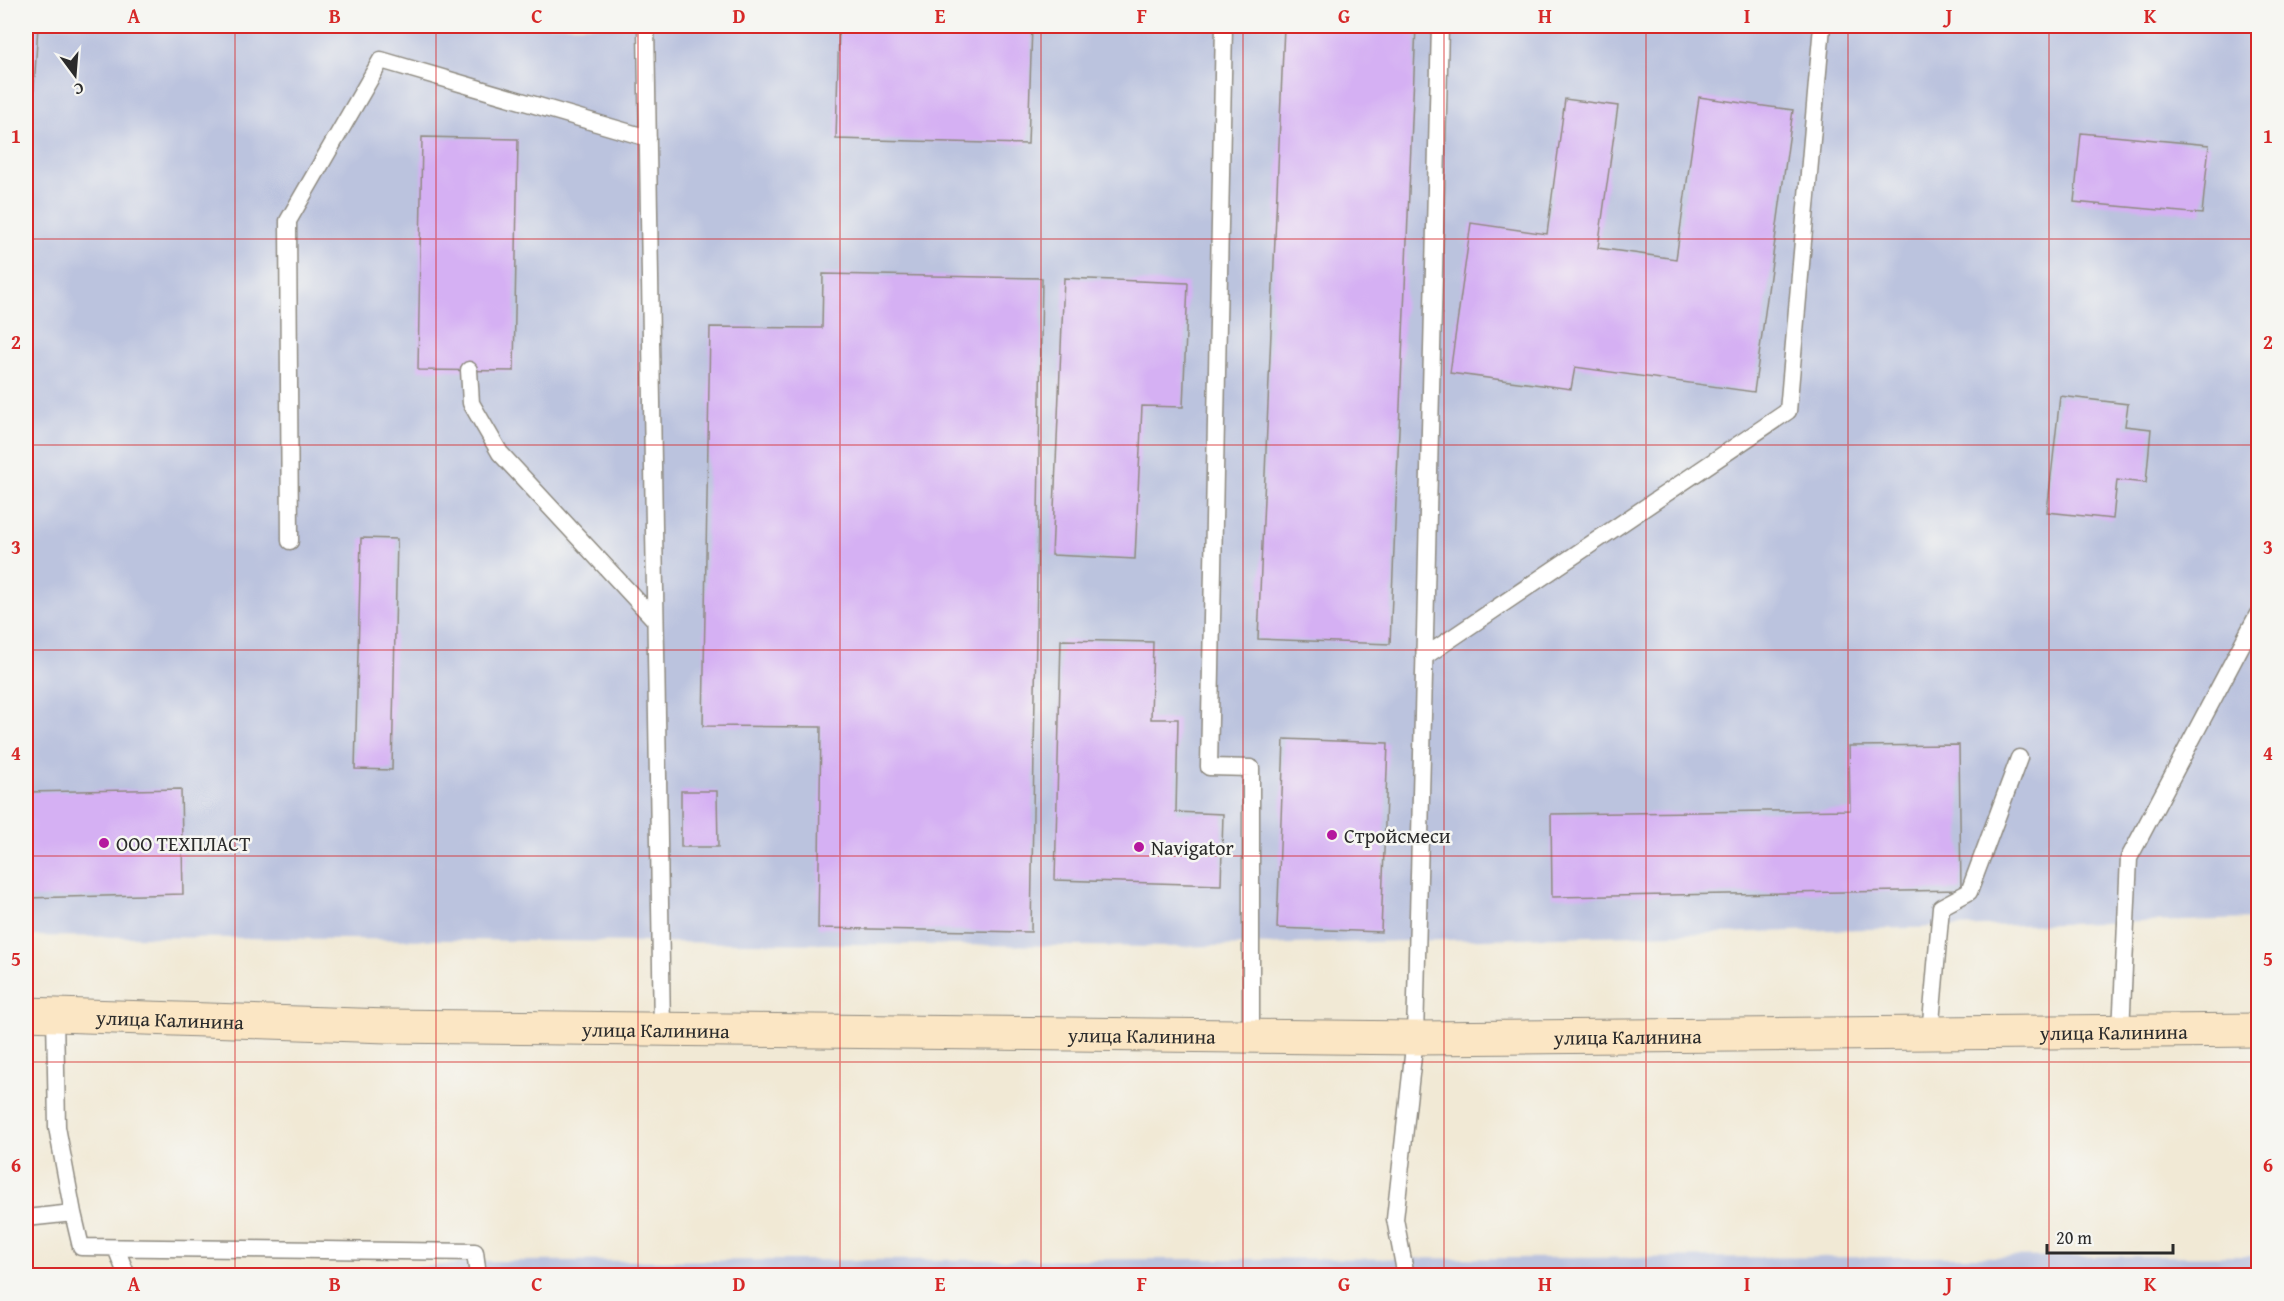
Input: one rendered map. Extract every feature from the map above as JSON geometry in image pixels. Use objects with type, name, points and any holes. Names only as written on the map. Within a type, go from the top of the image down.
[{"type":"street","name":"улица Калинина","points":[[40,1014],[387,1026],[1415,1038],[2259,1030]]},
{"type":"lane","points":[[646,26],[662,1029]]},
{"type":"lane","points":[[1224,26],[1209,767],[1251,768],[1251,1036]]},
{"type":"lane","points":[[1406,1275],[1395,1219],[1415,1038],[1440,26]]},
{"type":"lane","points":[[1424,657],[1788,411],[1822,26]]},
{"type":"lane","points":[[291,541],[288,221],[381,60],[648,138]]},
{"type":"lane","points":[[470,370],[471,403],[500,453],[655,620]]},
{"type":"lane","points":[[2121,1032],[2129,858],[2259,614]]},
{"type":"lane","points":[[1930,1034],[1941,906],[1969,892],[2019,758]]},
{"type":"lane","points":[[40,1014],[57,1127],[81,1247],[475,1252],[478,1275]]},
{"type":"lane","points":[[26,1218],[73,1213]]},
{"type":"lane","points":[[116,1248],[128,1275]]},
{"type":"shaded area","points":[[26,26],[2258,26],[2258,919],[1172,947],[26,936]]},
{"type":"shaded area","points":[[2258,1256],[2258,1276],[321,1276],[485,1261]]},
{"type":"building","points":[[26,26],[38,26],[27,197],[26,197]]},
{"type":"building","points":[[839,26],[1032,26],[1028,144],[836,139]]},
{"type":"building","points":[[1284,26],[1416,26],[1390,644],[1258,639]]},
{"type":"building","points":[[1699,97],[1793,110],[1754,392],[1575,367],[1571,389],[1450,373],[1471,223],[1547,234],[1565,99],[1618,106],[1598,248],[1676,259]]},
{"type":"building","points":[[2081,133],[2209,145],[2202,214],[2074,202]]},
{"type":"building","points":[[422,137],[518,139],[514,371],[418,370]]},
{"type":"building","points":[[823,274],[1042,278],[1031,932],[818,928],[821,727],[703,726],[710,327],[822,328]]},
{"type":"building","points":[[1064,278],[1188,283],[1183,407],[1142,406],[1135,559],[1052,555]]},
{"type":"building","points":[[2060,396],[2128,404],[2125,426],[2151,429],[2146,483],[2117,480],[2113,519],[2047,512]]},
{"type":"building","points":[[361,538],[397,539],[392,770],[355,769]]},
{"type":"building","points":[[1061,640],[1153,642],[1151,719],[1178,719],[1176,812],[1223,814],[1221,885],[1055,880]]},
{"type":"building","name":"Стройсмеси","points":[[1284,739],[1388,743],[1381,932],[1277,928]]},
{"type":"building","points":[[1959,745],[1961,890],[1552,897],[1551,814],[1850,810],[1849,746]]},
{"type":"building","name":"ООО ТЕХПЛАСТ","points":[[181,789],[183,894],[26,898],[26,792]]},
{"type":"building","points":[[681,791],[717,791],[718,847],[681,847]]},
{"type":"place","name":"Стройсмеси","points":[[1332,835]]},
{"type":"place","name":"ООО ТЕХПЛАСТ","points":[[104,843]]},
{"type":"place","name":"Navigator","points":[[1139,847]]}]
